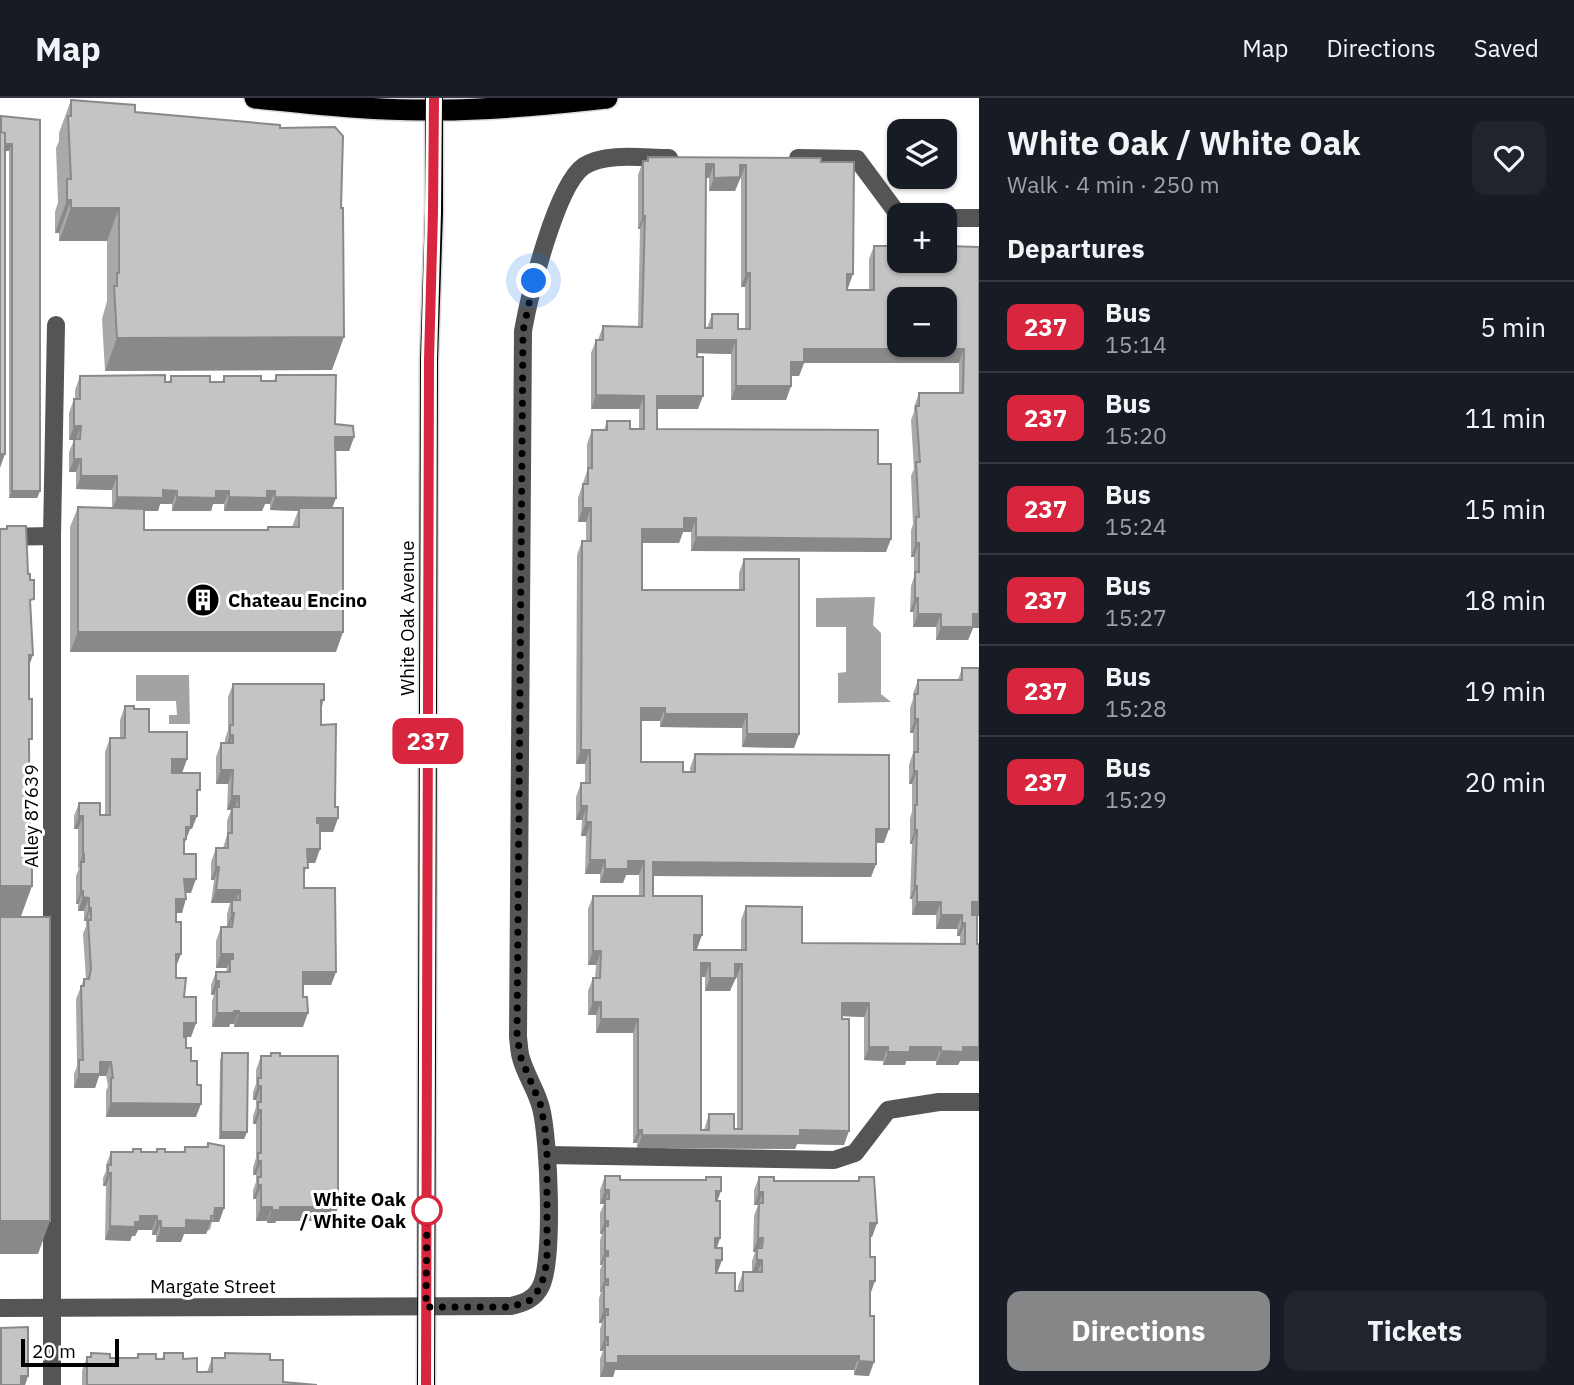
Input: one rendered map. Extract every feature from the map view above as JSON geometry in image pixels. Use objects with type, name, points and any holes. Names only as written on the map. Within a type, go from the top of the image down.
[{"type":"highway","points":[[255,98],[355,108],[434,104],[496,109],[607,98]]},
{"type":"main road","name":"White Oak Avenue","points":[[426,1385],[429,360],[434,104]]},
{"type":"street","points":[[426,1307],[511,1307],[529,1301],[541,1287],[547,1262],[547,1155],[541,1106],[521,1058],[517,1037],[523,331],[527,304],[548,235],[575,174],[585,165],[611,158],[687,158]]},
{"type":"street","points":[[778,158],[857,159],[890,203]]},
{"type":"street","points":[[957,218],[979,218]]},
{"type":"street","name":"Alley 87639","points":[[52,1385],[52,537],[56,325]]},
{"type":"street","points":[[0,537],[52,537]]},
{"type":"street","points":[[547,1155],[834,1160],[855,1153],[888,1110],[939,1102],[979,1102]]},
{"type":"street","name":"Margate Street","points":[[0,1308],[426,1307]]},
{"type":"shaded area","points":[[875,597],[873,625],[881,633],[881,694],[891,702],[838,703],[838,673],[846,672],[846,627],[816,627],[816,598]]},
{"type":"shaded area","points":[[136,675],[189,675],[190,724],[169,724],[169,715],[177,715],[176,701],[136,701]]},
{"type":"building","points":[[71,100],[135,105],[135,112],[280,125],[280,128],[335,127],[343,136],[341,208],[344,337],[117,338],[114,286],[117,286],[119,273],[119,208],[71,208],[71,200],[67,200],[67,179],[71,179],[68,116],[71,116]]},
{"type":"building","points":[[1,116],[40,120],[40,491],[12,491],[12,144],[5,144],[5,133],[1,133]]},
{"type":"building","points":[[0,132],[5,133],[5,454],[0,454]]},
{"type":"building","points":[[648,157],[821,158],[821,162],[854,162],[853,274],[847,274],[847,290],[874,290],[874,246],[887,246],[887,273],[957,273],[957,246],[979,247],[979,614],[973,614],[973,627],[941,627],[941,614],[918,614],[918,598],[915,598],[915,572],[919,572],[919,543],[916,543],[916,517],[919,517],[916,462],[920,462],[916,406],[919,406],[919,393],[963,393],[964,349],[957,349],[957,287],[887,287],[887,349],[804,349],[804,362],[791,362],[791,386],[736,386],[736,340],[697,340],[697,357],[703,357],[703,396],[657,396],[657,429],[878,430],[878,464],[891,464],[891,539],[696,537],[696,518],[684,518],[684,529],[642,529],[642,590],[744,590],[744,559],[799,559],[799,734],[747,734],[747,714],[665,714],[665,708],[641,708],[641,762],[683,762],[683,772],[695,772],[695,754],[889,755],[889,829],[876,829],[876,864],[653,862],[653,896],[702,896],[702,935],[694,935],[694,950],[746,950],[746,906],[802,907],[802,943],[965,944],[965,923],[962,923],[962,915],[941,915],[941,902],[917,902],[917,771],[914,771],[914,752],[918,752],[918,719],[915,719],[915,694],[918,694],[918,680],[962,680],[962,668],[979,668],[979,902],[972,902],[972,915],[977,915],[979,944],[979,1047],[963,1047],[963,1052],[941,1051],[941,1047],[910,1047],[910,1052],[888,1052],[888,1047],[869,1047],[869,1003],[842,1003],[842,1019],[849,1019],[849,1131],[800,1130],[800,1136],[642,1135],[642,1130],[638,1130],[638,1019],[601,1019],[601,1002],[593,1002],[593,978],[600,978],[601,951],[593,951],[593,896],[644,896],[644,861],[628,861],[628,869],[605,869],[605,860],[590,860],[591,822],[586,822],[587,806],[581,806],[581,783],[590,783],[590,750],[581,750],[582,541],[591,541],[591,508],[583,508],[583,484],[588,484],[588,468],[592,468],[592,430],[607,430],[607,421],[630,421],[630,429],[644,429],[644,396],[596,395],[596,340],[603,340],[603,326],[642,327],[645,216],[643,161],[648,161]],"holes":[[[706,164],[714,164],[714,178],[740,177],[740,165],[746,165],[746,273],[750,273],[750,329],[738,329],[738,314],[712,314],[712,328],[705,328]],[[701,963],[710,963],[710,978],[735,978],[735,964],[742,964],[742,1129],[734,1129],[734,1114],[709,1114],[709,1130],[701,1130]]]},
{"type":"building","points":[[165,375],[165,382],[171,382],[171,376],[210,376],[210,382],[224,382],[224,376],[261,376],[261,381],[276,381],[276,375],[336,375],[335,424],[353,426],[354,437],[335,437],[336,498],[275,497],[275,491],[267,491],[267,498],[229,497],[229,491],[216,491],[216,498],[177,497],[177,491],[163,490],[163,498],[117,497],[117,476],[81,476],[81,459],[74,459],[74,439],[80,439],[81,426],[74,426],[74,399],[80,399],[80,376]]},
{"type":"building","name":"Chateau Encino","points":[[78,507],[144,509],[144,530],[268,530],[268,527],[299,527],[299,508],[343,508],[343,632],[78,632]]},
{"type":"building","points":[[7,526],[26,526],[28,574],[30,580],[34,580],[34,599],[30,600],[33,655],[29,655],[29,699],[32,699],[32,739],[29,739],[32,886],[0,886],[0,529],[7,529]]},
{"type":"building","points":[[233,684],[324,684],[321,725],[336,724],[335,807],[338,807],[338,818],[317,818],[317,823],[320,823],[320,849],[307,849],[308,868],[304,868],[304,888],[335,888],[336,972],[303,972],[303,997],[307,997],[308,1013],[217,1013],[219,981],[216,981],[216,972],[230,972],[230,959],[233,959],[233,954],[221,954],[221,927],[232,927],[232,900],[240,900],[240,890],[216,890],[219,867],[216,867],[216,848],[228,848],[228,833],[232,833],[232,807],[239,807],[239,796],[232,796],[233,770],[221,770],[221,743],[233,743],[230,725],[233,725]]},
{"type":"building","points":[[125,706],[149,709],[149,732],[187,732],[187,759],[172,759],[172,773],[200,773],[197,816],[191,816],[191,827],[186,827],[184,839],[184,854],[196,854],[196,879],[184,879],[186,899],[176,899],[176,922],[181,922],[181,954],[176,954],[176,978],[186,978],[184,997],[196,997],[196,1023],[184,1023],[184,1037],[186,1048],[191,1048],[191,1061],[197,1061],[197,1085],[201,1085],[201,1104],[111,1103],[111,1062],[100,1062],[100,1074],[79,1074],[79,1060],[83,1060],[81,986],[84,986],[84,979],[89,979],[91,969],[88,920],[91,920],[91,908],[89,898],[83,897],[81,891],[81,862],[84,862],[84,854],[83,816],[79,816],[79,803],[100,803],[100,815],[110,815],[110,738],[125,738]]},
{"type":"building","points":[[0,917],[50,917],[50,1221],[0,1221]]},
{"type":"building","points":[[222,1053],[248,1053],[247,1132],[221,1132]]},
{"type":"building","points":[[271,1053],[280,1053],[280,1056],[338,1056],[338,1207],[280,1207],[280,1210],[272,1210],[272,1207],[261,1207],[261,1185],[258,1185],[258,1177],[261,1177],[261,1161],[258,1161],[258,1153],[261,1153],[261,1110],[258,1110],[258,1102],[261,1102],[261,1086],[258,1086],[258,1078],[261,1078],[261,1056],[271,1056]]},
{"type":"building","points":[[208,1143],[224,1146],[224,1208],[215,1208],[211,1221],[186,1220],[186,1228],[161,1228],[161,1221],[157,1221],[157,1216],[140,1216],[140,1222],[135,1222],[135,1227],[110,1226],[111,1173],[108,1173],[108,1165],[111,1165],[111,1152],[133,1152],[133,1149],[141,1149],[141,1152],[157,1152],[157,1149],[165,1149],[165,1152],[185,1152],[185,1147],[208,1147]]},
{"type":"building","points":[[605,1176],[620,1176],[620,1180],[706,1180],[706,1177],[721,1177],[721,1191],[716,1191],[716,1201],[720,1201],[720,1238],[715,1238],[715,1248],[722,1248],[722,1260],[716,1260],[716,1273],[735,1273],[735,1291],[743,1291],[743,1272],[762,1272],[762,1260],[757,1260],[757,1248],[762,1248],[763,1238],[758,1238],[759,1203],[763,1203],[763,1192],[759,1192],[759,1177],[774,1177],[774,1181],[859,1181],[859,1177],[874,1177],[877,1223],[870,1223],[870,1257],[875,1257],[875,1281],[870,1281],[870,1316],[874,1316],[874,1362],[859,1361],[859,1356],[618,1356],[618,1363],[605,1363],[608,1337],[605,1337],[605,1315],[608,1315],[608,1309],[604,1309],[604,1285],[608,1285],[608,1279],[605,1279],[605,1256],[608,1256],[608,1251],[605,1251],[605,1226],[608,1226],[608,1221],[605,1221],[605,1199],[609,1199],[609,1190],[605,1190]]},
{"type":"building","points":[[28,1327],[28,1376],[21,1376],[21,1385],[1,1385],[1,1328]]},
{"type":"building","points":[[91,1353],[110,1354],[110,1358],[138,1358],[138,1354],[156,1354],[156,1359],[164,1359],[164,1353],[183,1353],[183,1359],[197,1358],[197,1372],[212,1372],[212,1358],[225,1358],[225,1353],[270,1354],[270,1360],[283,1360],[283,1382],[317,1385],[87,1385],[87,1357],[91,1357]]},
{"type":"bus line","name":"237","points":[[426,1385],[429,360],[434,98]]},
{"type":"place","name":"Chateau Encino","points":[[203,600]]},
{"type":"place","name":"White Oak / White Oak","points":[[427,1210]]},
{"type":"route","points":[[427,1210],[426,1307],[511,1307],[529,1301],[541,1287],[547,1262],[545,1129],[541,1106],[521,1058],[517,1037],[523,331],[534,281]]}]
